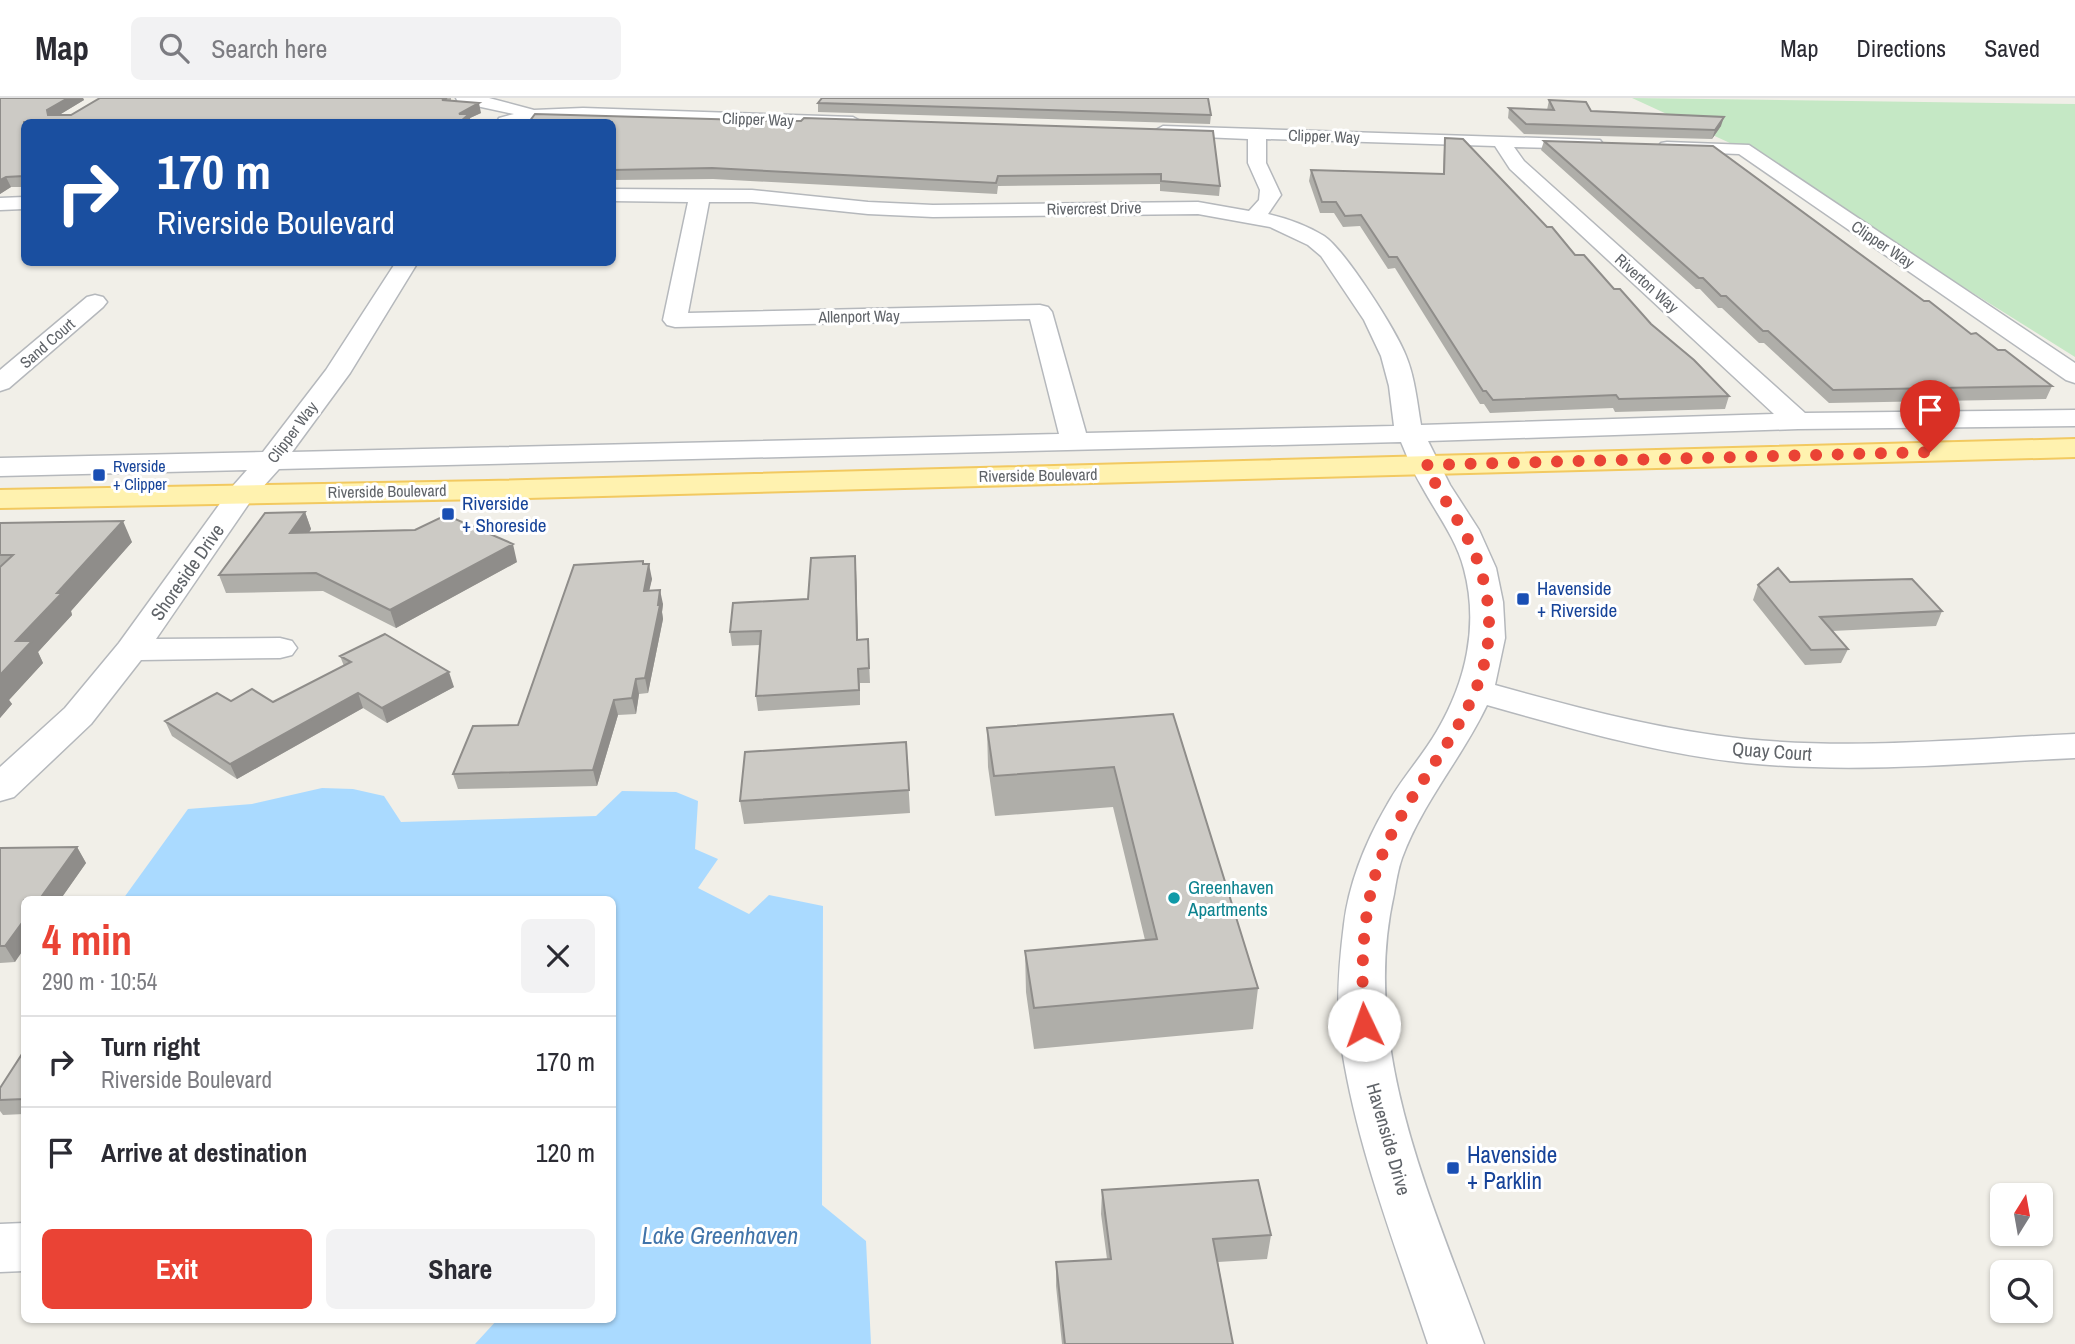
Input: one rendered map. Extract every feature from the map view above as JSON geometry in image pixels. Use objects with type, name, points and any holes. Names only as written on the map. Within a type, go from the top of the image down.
[{"type":"main road","name":"Riverside Boulevard","points":[[0,499],[488,489],[1418,449],[2075,448]]},
{"type":"street","points":[[464,98],[509,107],[532,115]]},
{"type":"street","name":"Clipper Way","points":[[517,119],[532,115],[583,113],[872,122]]},
{"type":"street","name":"Clipper Way","points":[[1148,131],[1608,145]]},
{"type":"street","points":[[1255,216],[1271,197],[1271,185],[1258,164],[1255,150],[1258,134]]},
{"type":"street","name":"Riverton Way","points":[[1500,141],[1517,165],[1798,421]]},
{"type":"street","name":"Clipper Way","points":[[1648,146],[1743,149],[2075,375]]},
{"type":"street","name":"Rivercrest Drive","points":[[616,195],[701,194],[792,199],[904,211],[1173,207],[1255,216],[1298,230],[1329,252],[1377,320],[1394,356],[1418,449]]},
{"type":"street","name":"Allenport Way","points":[[701,194],[674,320],[1040,312],[1073,440]]},
{"type":"street","points":[[0,204],[21,203]]},
{"type":"street","name":"Clipper Way","points":[[242,493],[271,461],[337,373],[404,266]]},
{"type":"street","name":"Sand Court","points":[[0,383],[95,302]]},
{"type":"street","points":[[0,467],[1073,440],[1418,449],[1798,421],[2075,418]]},
{"type":"street","name":"Havenside Drive","points":[[1418,449],[1435,485],[1464,530],[1480,568],[1487,602],[1488,638],[1476,691],[1455,733],[1406,806],[1381,859],[1366,921],[1362,981],[1365,1048],[1388,1147],[1456,1344]]},
{"type":"street","name":"Shoreside Drive","points":[[0,788],[78,716],[131,650],[242,493]]},
{"type":"street","name":"Shoreside Drive","points":[[131,650],[281,648]]},
{"type":"street","name":"Quay Court","points":[[1476,691],[1596,725],[1665,740],[1746,751],[1826,755],[2075,746]]},
{"type":"street","points":[[0,1248],[21,1247]]},
{"type":"green space","points":[[1632,98],[2075,104],[2075,357],[1743,149]]},
{"type":"water","name":"Lake Greenhaven","points":[[322,788],[353,789],[384,796],[401,822],[596,816],[622,791],[676,792],[698,801],[695,849],[718,859],[698,888],[749,914],[769,895],[823,906],[822,1205],[866,1241],[871,1344],[475,1344],[494,1323],[616,1323],[616,896],[125,896],[188,809],[252,804]]},
{"type":"building","points":[[0,98],[68,98],[47,110],[48,115],[71,115],[100,98],[447,98],[442,100],[479,103],[459,114],[469,114],[463,119],[21,119],[21,176],[0,180]]},
{"type":"building","points":[[822,98],[1208,98],[1211,115],[818,103]]},
{"type":"building","points":[[1549,100],[1586,102],[1591,111],[1724,117],[1715,130],[1526,124],[1509,108],[1554,110]]},
{"type":"building","points":[[535,114],[779,121],[801,121],[804,118],[1213,131],[1220,186],[1161,181],[1161,174],[998,176],[996,183],[712,168],[616,170],[616,119],[531,119]]},
{"type":"building","points":[[1445,138],[1463,139],[1547,227],[1552,227],[1575,255],[1584,255],[1614,289],[1620,289],[1651,324],[1694,360],[1729,396],[1619,399],[1616,395],[1493,400],[1483,391],[1397,257],[1389,257],[1361,215],[1345,216],[1336,202],[1322,202],[1311,170],[1444,174]]},
{"type":"building","points":[[1544,141],[1713,146],[1924,301],[1929,301],[1971,334],[1976,333],[1998,350],[2005,350],[2052,386],[1833,390],[1768,331],[1763,331],[1726,296],[1721,296],[1703,278],[1699,278]]},
{"type":"building","points":[[305,512],[290,533],[415,530],[446,515],[513,544],[390,610],[316,573],[219,575],[265,513]]},
{"type":"building","points":[[123,521],[57,593],[62,593],[16,641],[32,641],[0,675],[0,567],[13,555],[0,555],[0,523]]},
{"type":"building","points":[[855,556],[857,640],[868,639],[869,668],[858,669],[859,690],[756,696],[761,631],[730,632],[733,603],[808,599],[811,558]]},
{"type":"building","points":[[643,561],[643,564],[649,564],[644,591],[660,590],[660,605],[645,678],[636,679],[632,698],[614,700],[593,770],[453,774],[473,726],[518,725],[574,565]]},
{"type":"building","points":[[1778,568],[1790,582],[1912,579],[1942,611],[1820,617],[1848,649],[1811,650],[1758,585]]},
{"type":"building","points":[[385,634],[449,672],[382,708],[358,693],[230,764],[165,721],[217,693],[231,701],[252,689],[273,702],[351,662],[340,656]]},
{"type":"building","points":[[1173,714],[1258,988],[1034,1008],[1025,951],[1157,939],[1114,767],[994,776],[987,728]]},
{"type":"building","points":[[906,742],[909,790],[740,801],[745,752]]},
{"type":"building","points":[[77,847],[42,896],[21,896],[21,924],[5,946],[0,946],[0,848]]},
{"type":"building","points":[[21,1056],[21,1099],[0,1100],[0,1088]]},
{"type":"building","points":[[1258,1180],[1271,1235],[1213,1239],[1233,1344],[1065,1344],[1056,1262],[1111,1259],[1102,1190]]},
{"type":"place","name":"Rverside + Clipper","points":[[99,475]]},
{"type":"place","name":"Riverside + Shoreside","points":[[448,514]]},
{"type":"place","name":"Havenside + Riverside","points":[[1523,599]]},
{"type":"place","name":"Greenhaven Apartments","points":[[1174,898]]},
{"type":"place","name":"Havenside + Parklin","points":[[1453,1168]]},
{"type":"route","points":[[1364,1025],[1362,981],[1366,921],[1381,859],[1406,806],[1455,733],[1480,682],[1488,638],[1487,602],[1480,568],[1464,530],[1435,485],[1426,465],[1930,452]]}]
